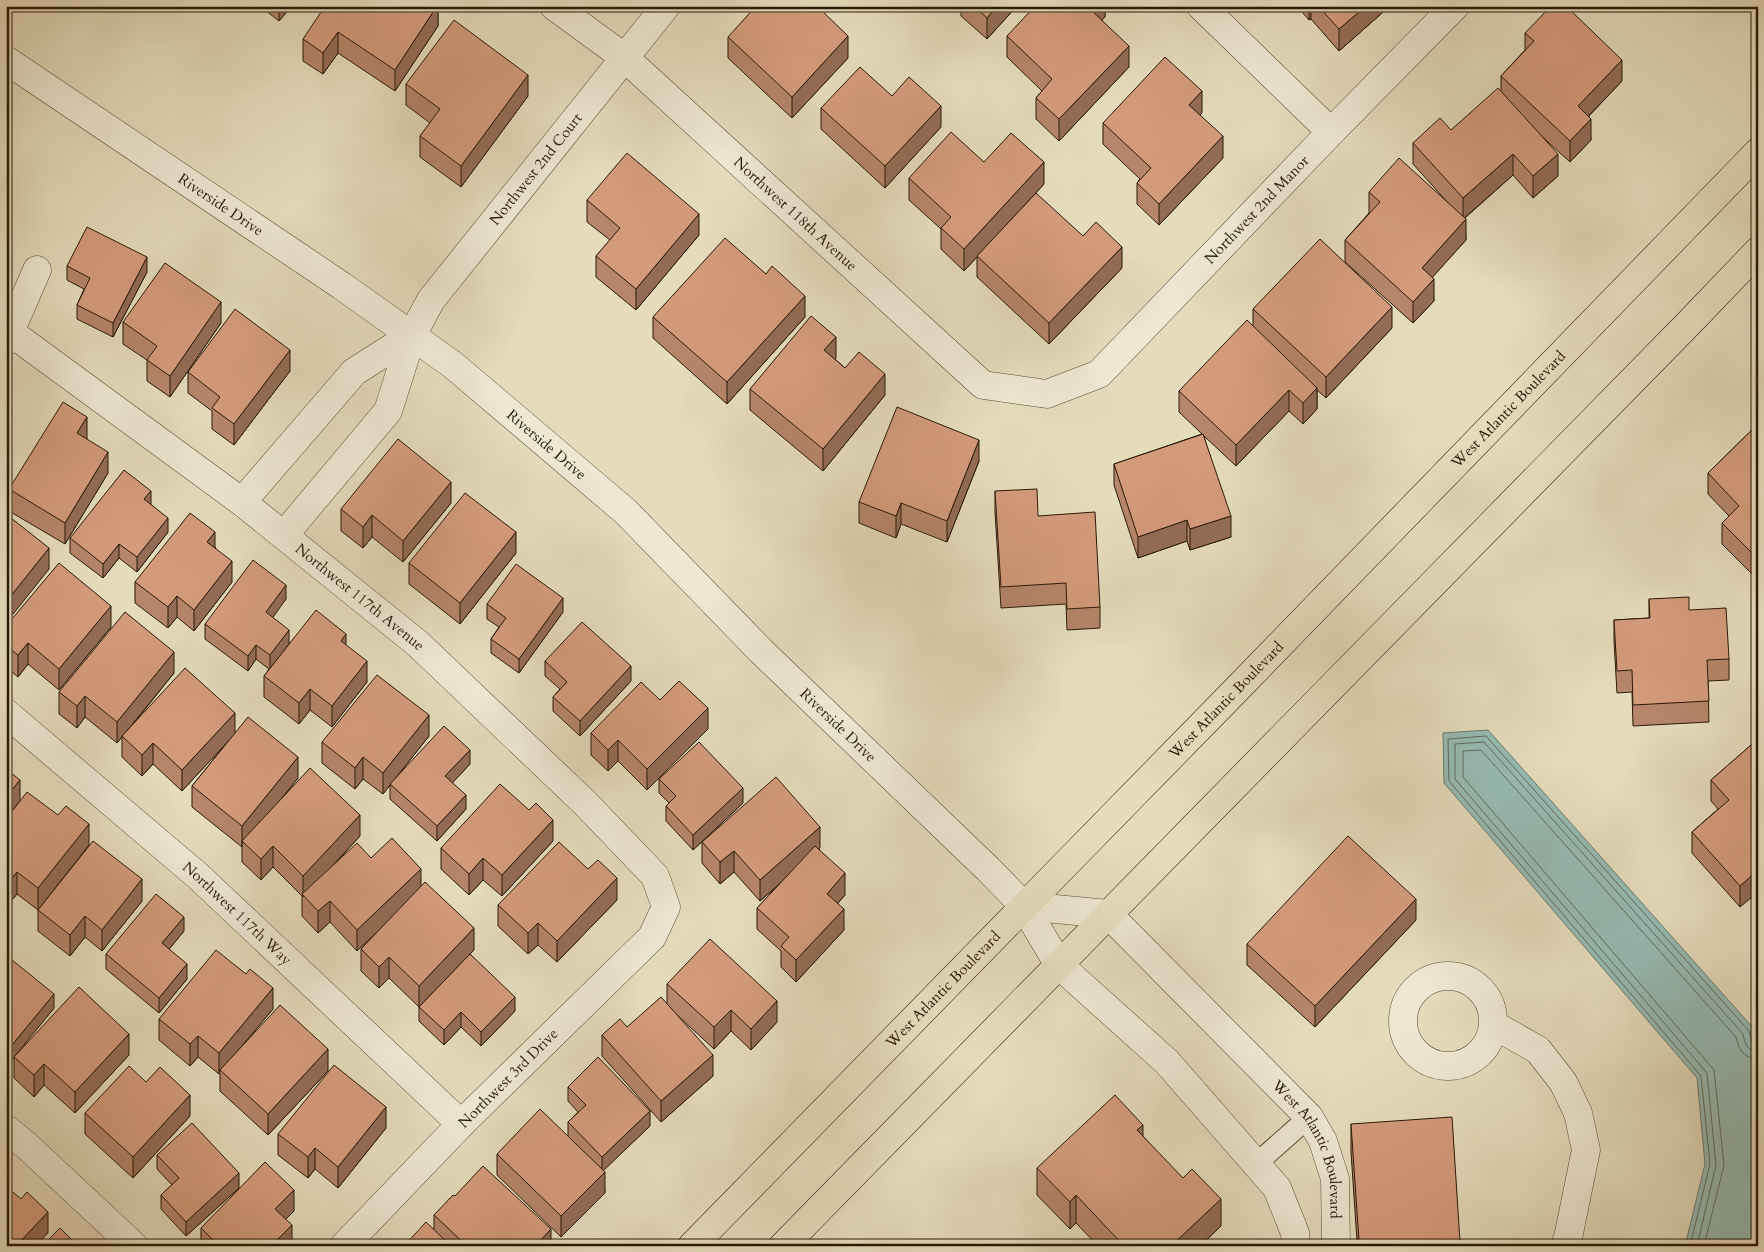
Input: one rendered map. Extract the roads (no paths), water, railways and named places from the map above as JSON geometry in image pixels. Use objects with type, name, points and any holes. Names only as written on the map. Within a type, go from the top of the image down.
[{"type":"main road","name":"West Atlantic Boulevard","points":[[692,1246],[1238,689],[1758,152]]},
{"type":"main road","points":[[783,1246],[1758,251]]},
{"type":"street","name":"Northwest 118th Avenue","points":[[554,6],[625,58],[983,385],[1047,394]]},
{"type":"street","name":"Northwest 2nd Court","points":[[284,535],[388,411],[412,336],[431,300],[666,6]]},
{"type":"street","points":[[1201,6],[1330,132]]},
{"type":"street","name":"Northwest 2nd Manor","points":[[1047,394],[1099,374],[1330,132],[1455,6]]},
{"type":"street","name":"Riverside Drive","points":[[6,60],[342,286],[453,365],[626,512],[761,651],[988,869],[1024,906],[1059,965]]},
{"type":"street","points":[[8,337],[37,270]]},
{"type":"street","points":[[242,502],[354,372],[412,336]]},
{"type":"street","name":"Northwest 117th Avenue","points":[[8,337],[242,502],[417,643],[584,802],[655,876],[666,907]]},
{"type":"street","name":"Northwest 117th Way","points":[[6,712],[198,876],[461,1124]]},
{"type":"street","points":[[1024,906],[1108,914]]},
{"type":"street","name":"Northwest 3rd Drive","points":[[344,1246],[461,1124],[652,936],[666,907]]},
{"type":"street","name":"West Atlantic Boulevard","points":[[1108,914],[1309,1117],[1323,1141],[1335,1179],[1336,1246]]},
{"type":"street","points":[[1059,965],[1168,1062],[1277,1188],[1295,1233],[1296,1246]]},
{"type":"street","points":[[1494,1025],[1538,1050],[1563,1082],[1578,1113],[1586,1150],[1565,1246]]},
{"type":"street","points":[[6,1129],[27,1146],[134,1246]]},
{"type":"lane","points":[[1256,1164],[1309,1117]]},
{"type":"water","points":[[1488,730],[1754,1029],[1758,1058],[1758,1246],[1685,1246],[1705,1164],[1697,1078],[1444,783],[1443,733]]}]
